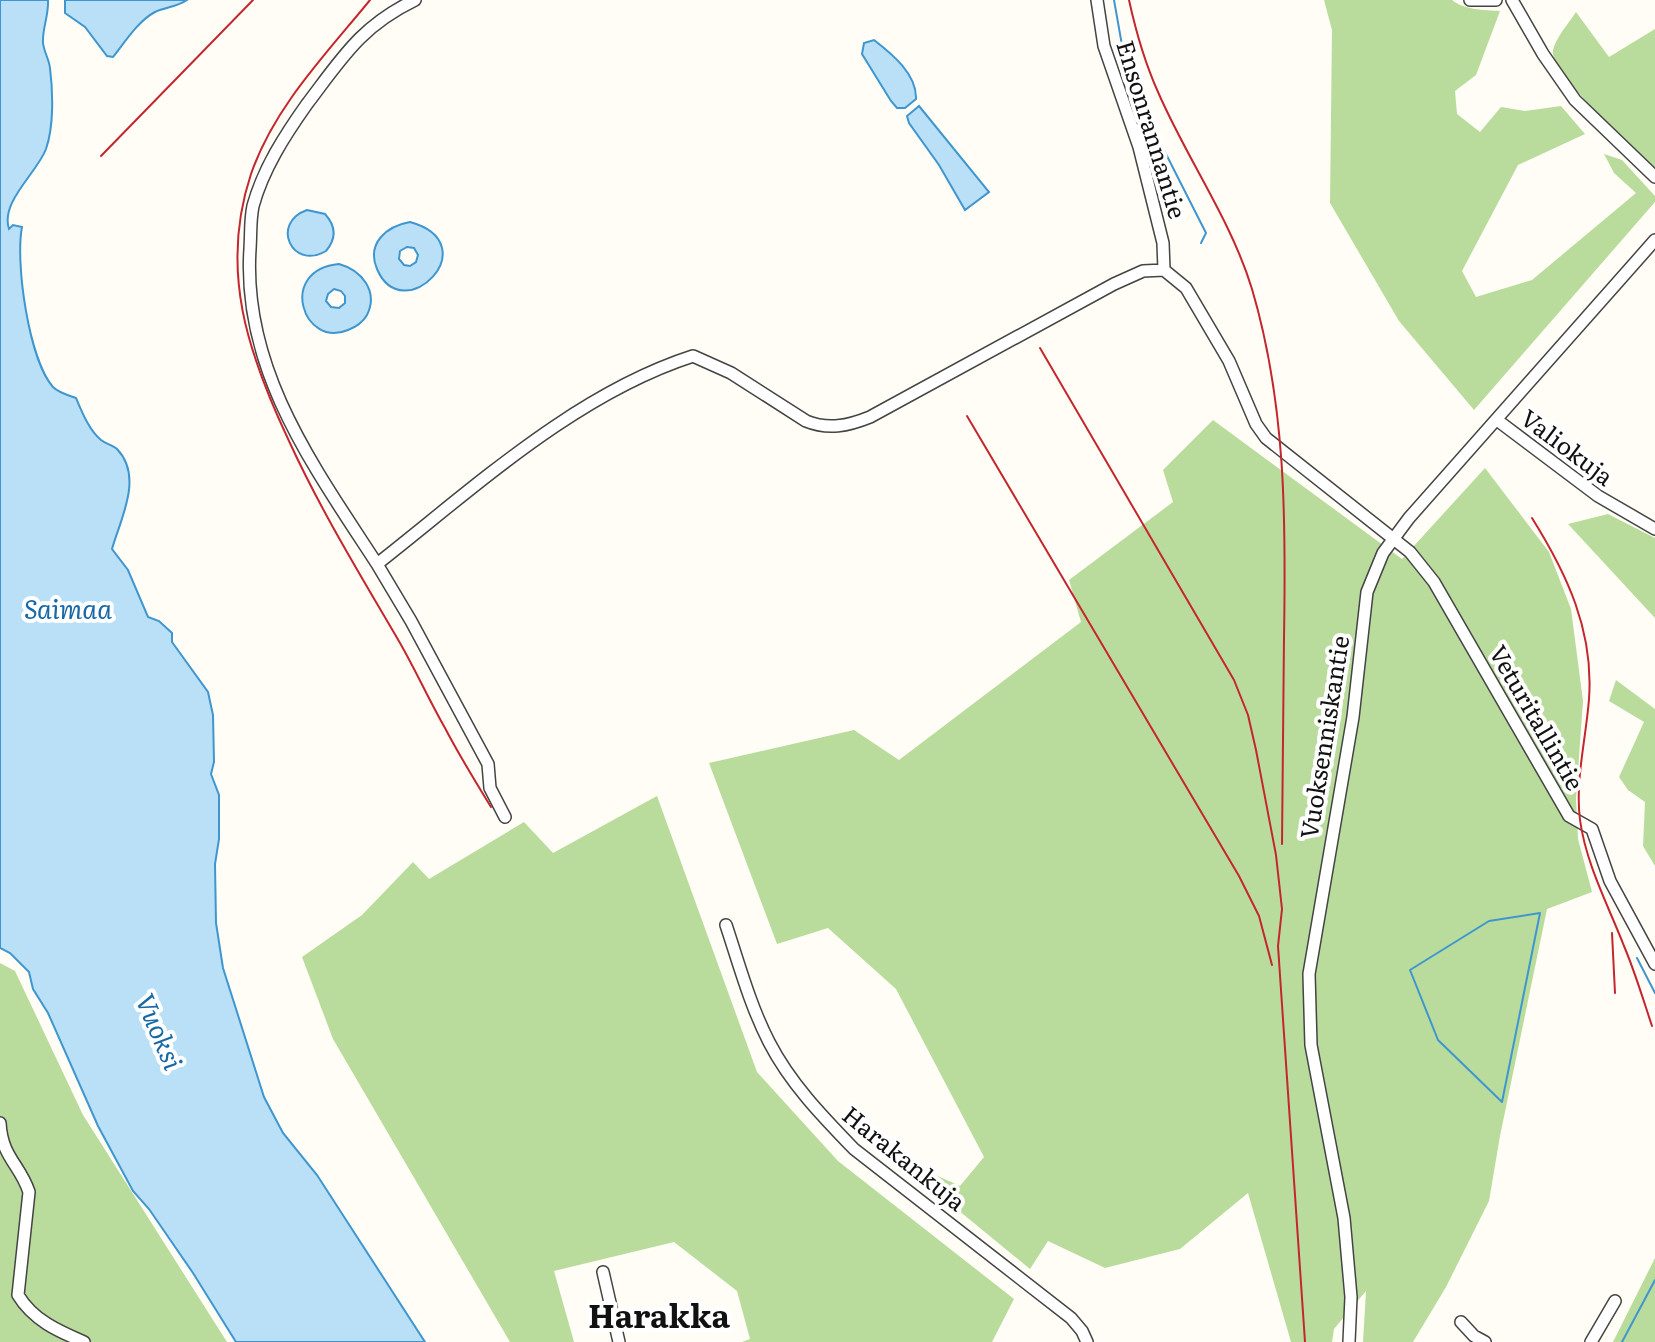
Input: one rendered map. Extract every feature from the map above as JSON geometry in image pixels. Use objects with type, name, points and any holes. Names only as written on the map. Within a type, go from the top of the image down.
[{"type":"street","points":[[415,0],[373,25],[351,44],[283,138],[254,205],[250,223],[248,292],[270,381],[316,471],[411,621],[488,764],[490,788],[505,817]]},
{"type":"street","name":"Ensonrannantie","points":[[1097,0],[1104,46],[1139,147],[1163,243],[1164,270]]},
{"type":"street","points":[[1470,0],[1496,0]]},
{"type":"street","points":[[1512,0],[1543,54],[1575,100],[1655,177]]},
{"type":"street","name":"Vuoksenniskantie","points":[[1349,1342],[1351,1297],[1347,1245],[1311,1045],[1309,974],[1353,717],[1367,592],[1392,539],[1655,240]]},
{"type":"street","points":[[377,564],[571,416],[661,366],[693,356],[731,373],[806,421],[820,426],[852,424],[1114,284],[1143,271],[1164,270]]},
{"type":"street","name":"Veturitallintie","points":[[1164,270],[1186,288],[1229,361],[1256,424],[1266,438],[1418,561],[1444,596],[1569,816],[1592,829],[1610,881],[1655,964]]},
{"type":"street","name":"Valiokuja","points":[[1497,420],[1598,496],[1655,529]]},
{"type":"street","name":"Harakankuja","points":[[726,925],[769,1042],[790,1076],[825,1120],[854,1149],[1064,1311],[1082,1331],[1087,1342]]},
{"type":"street","points":[[0,1123],[10,1161],[26,1182],[29,1192],[18,1295],[26,1309],[41,1321],[84,1342]]},
{"type":"street","points":[[603,1272],[619,1342]]},
{"type":"street","points":[[1591,1342],[1615,1301]]},
{"type":"street","points":[[1461,1322],[1474,1336],[1485,1342]]},
{"type":"green space","points":[[1324,0],[1452,0],[1468,8],[1500,11],[1476,75],[1455,91],[1457,114],[1480,132],[1501,107],[1525,111],[1561,106],[1585,134],[1518,165],[1462,271],[1476,297],[1532,280],[1636,193],[1614,173],[1604,154],[1622,160],[1655,196],[1655,202],[1474,410],[1399,321],[1330,203],[1332,30]]},
{"type":"green space","points":[[1576,12],[1609,57],[1655,29],[1655,168],[1578,92],[1555,61],[1555,45]]},
{"type":"green space","points":[[1213,420],[1402,559],[1485,468],[1549,552],[1571,609],[1583,701],[1576,799],[1578,839],[1592,892],[1547,909],[1489,1201],[1446,1287],[1413,1342],[1363,1342],[1366,1291],[1334,1329],[1332,1342],[1291,1342],[1248,1193],[1180,1249],[1105,1268],[1048,1241],[1030,1269],[891,1155],[960,1186],[984,1157],[896,989],[828,928],[777,944],[709,763],[854,730],[899,760],[1081,622],[1069,580],[1173,502],[1163,470]]},
{"type":"green space","points":[[1608,514],[1655,538],[1655,618],[1568,524]]},
{"type":"green space","points":[[1616,680],[1655,709],[1655,866],[1643,846],[1645,802],[1628,790],[1619,777],[1644,722],[1609,701]]},
{"type":"green space","points":[[657,796],[757,1072],[838,1161],[1014,1299],[992,1342],[742,1342],[750,1339],[737,1291],[674,1242],[554,1271],[574,1342],[510,1342],[333,1039],[302,957],[362,915],[413,862],[429,879],[524,822],[553,853]]},
{"type":"green space","points":[[0,963],[15,971],[83,1115],[227,1342],[0,1342]]},
{"type":"green space","points":[[1655,1258],[1655,1342],[1613,1342]]},
{"type":"water","points":[[0,0],[48,0],[43,43],[51,77],[50,130],[46,149],[14,198],[8,219],[9,229],[13,225],[22,227],[22,286],[37,356],[53,387],[76,398],[93,431],[117,449],[125,460],[129,472],[128,499],[112,549],[128,570],[148,617],[159,621],[172,633],[172,642],[208,692],[213,715],[214,762],[211,774],[219,795],[216,923],[223,968],[264,1097],[283,1133],[317,1175],[425,1342],[236,1342],[193,1273],[133,1191],[98,1126],[48,1013],[33,989],[29,972],[10,953],[0,948]]},
{"type":"water","points":[[65,0],[187,0],[149,16],[113,57],[107,56],[85,27],[65,13]]},
{"type":"water","points":[[874,40],[902,65],[912,81],[916,99],[905,108],[897,108],[891,101],[862,54],[864,43]]},
{"type":"water","points":[[919,106],[989,192],[965,210],[939,165],[909,123],[907,116]]},
{"type":"water","points":[[307,210],[325,214],[334,232],[326,251],[314,256],[295,250],[288,234],[296,216]]},
{"type":"water","points":[[410,222],[432,233],[442,247],[441,263],[433,277],[420,287],[404,290],[389,285],[374,260],[374,251],[381,237]],"holes":[[[407,247],[414,248],[418,255],[416,262],[410,266],[404,265],[399,259],[400,251]]]},
{"type":"water","points":[[339,264],[354,271],[366,283],[370,306],[365,318],[356,326],[332,333],[319,329],[309,319],[303,306],[303,293],[308,280],[320,269]],"holes":[[[334,289],[341,291],[345,303],[339,308],[331,307],[326,301],[328,294]]]},
{"type":"waterway","points":[[1114,0],[1128,79],[1206,233],[1201,243]]},
{"type":"waterway","points":[[1540,913],[1502,1102],[1438,1040],[1410,970],[1489,921],[1540,913]]},
{"type":"waterway","points":[[1637,958],[1655,993]]},
{"type":"waterway","points":[[1622,1342],[1655,1280]]},
{"type":"railway","points":[[101,156],[253,0]]},
{"type":"railway","points":[[370,0],[287,104],[261,150],[242,209],[238,278],[243,311],[261,376],[301,467],[491,807]]},
{"type":"railway","points":[[1129,0],[1141,47],[1158,92],[1243,263],[1272,375],[1284,506],[1282,844]]},
{"type":"railway","points":[[1040,348],[1234,680],[1248,715],[1276,855],[1282,909],[1278,946],[1305,1342]]},
{"type":"railway","points":[[967,416],[1239,876],[1259,916],[1272,965]]},
{"type":"railway","points":[[1532,518],[1567,582],[1582,627],[1587,650],[1589,699],[1579,790],[1580,820],[1592,868],[1632,966],[1652,1026]]},
{"type":"railway","points":[[1612,933],[1615,993]]},
{"type":"district","name":"Harakka","points":[[659,1314]]},
{"type":"water label","name":"Saimaa","points":[[68,607]]},
{"type":"water label","name":"Vuoksi","points":[[161,1031]]}]
